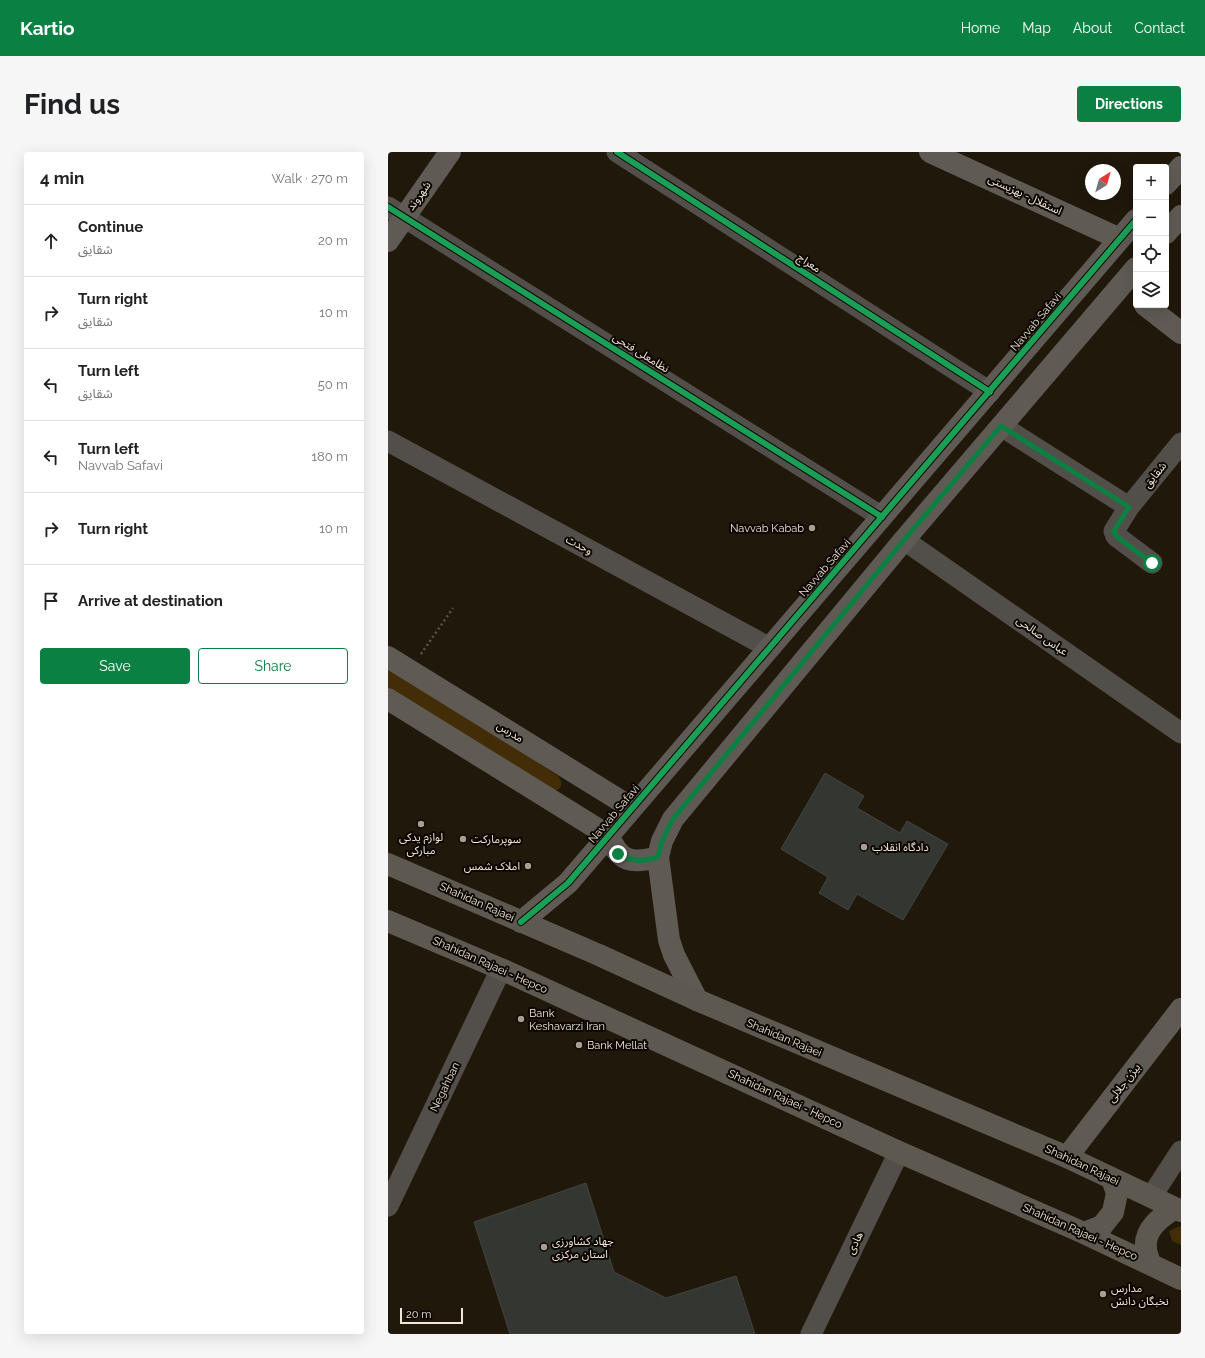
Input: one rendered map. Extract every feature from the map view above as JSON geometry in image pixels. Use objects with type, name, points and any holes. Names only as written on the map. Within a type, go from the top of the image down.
[{"type":"main road","name":"Shahidan Rajaei","points":[[388,864],[599,955],[697,1000],[1067,1157],[1178,1210]]},
{"type":"main road","name":"Shahidan Rajaei - Hepco","points":[[388,921],[501,969],[899,1152],[1084,1233],[1181,1279]]},
{"type":"main road","points":[[1084,1233],[1102,1226],[1113,1212],[1117,1193],[1112,1179]]},
{"type":"main road","points":[[1150,1264],[1146,1247],[1148,1233],[1159,1218],[1178,1210]]},
{"type":"street","name":"شهروند","points":[[388,241],[396,212],[450,152]]},
{"type":"street","name":"معراج","points":[[617,152],[990,392]]},
{"type":"street","name":"استقلال- بهزیستی","points":[[930,152],[1120,239]]},
{"type":"street","points":[[1169,180],[1181,166]]},
{"type":"street","name":"نظامعلی فتحی","points":[[396,212],[882,517]]},
{"type":"street","points":[[1169,230],[1181,216]]},
{"type":"street","name":"Navvab Safavi","points":[[521,922],[568,883],[1133,224]]},
{"type":"street","points":[[697,1000],[674,955],[669,940],[658,857],[662,841],[673,819],[904,540],[1001,426],[1128,292],[1135,272]]},
{"type":"street","points":[[1149,308],[1181,333]]},
{"type":"street","points":[[1001,426],[1129,507]]},
{"type":"street","name":"وحدت","points":[[388,441],[770,648]]},
{"type":"street","name":"شقایق","points":[[1152,563],[1116,536],[1114,531],[1129,507],[1181,443]]},
{"type":"street","name":"عباس صالحی","points":[[904,540],[1181,733]]},
{"type":"street","name":"مدرس","points":[[388,657],[632,808]]},
{"type":"street","points":[[388,699],[609,836],[618,854],[630,860],[643,861],[658,857]]},
{"type":"street","name":"Negahban","points":[[388,1206],[501,969]]},
{"type":"street","name":"بیژن جلالی","points":[[1067,1157],[1181,1009]]},
{"type":"street","points":[[1151,1196],[1181,1150]]},
{"type":"street","name":"هادی","points":[[811,1334],[899,1152]]},
{"type":"path","points":[[420,655],[453,608]]},
{"type":"shaded area","points":[[388,664],[558,776],[561,781],[561,786],[554,792],[388,691]]},
{"type":"shaded area","points":[[1180,1226],[1181,1245],[1172,1241],[1169,1231]]},
{"type":"building","name":"دادگاه انقلاب","points":[[825,773],[864,796],[857,808],[900,833],[907,821],[948,844],[903,920],[857,894],[848,910],[819,893],[828,877],[781,849]]},
{"type":"building","name":"جهاد کشاورزی استان مرکزی","points":[[586,1183],[614,1272],[666,1298],[736,1276],[755,1334],[510,1334],[474,1222]]},
{"type":"cycle path","points":[[617,152],[990,392]]},
{"type":"cycle path","points":[[388,207],[882,517]]},
{"type":"cycle path","points":[[521,922],[568,883],[1133,224]]},
{"type":"place","name":"Navvab Kabab","points":[[812,528]]},
{"type":"place","name":"لوازم یدکی مبارکی","points":[[421,824]]},
{"type":"place","name":"سوپرمارکت","points":[[463,839]]},
{"type":"place","name":"دادگاه انقلاب","points":[[864,847]]},
{"type":"place","name":"املاک شمس","points":[[528,866]]},
{"type":"place","name":"Bank Keshavarzi Iran","points":[[521,1019]]},
{"type":"place","name":"Bank Mellat","points":[[579,1045]]},
{"type":"place","name":"جهاد کشاورزی استان مرکزی","points":[[544,1247]]},
{"type":"place","name":"مدارس نخبگان دانش","points":[[1103,1294]]},
{"type":"route","points":[[618,854],[630,860],[636,861],[643,861],[658,857],[662,841],[673,819],[904,540],[1001,426],[1129,507],[1115,527],[1114,531],[1116,536],[1152,563]]}]
